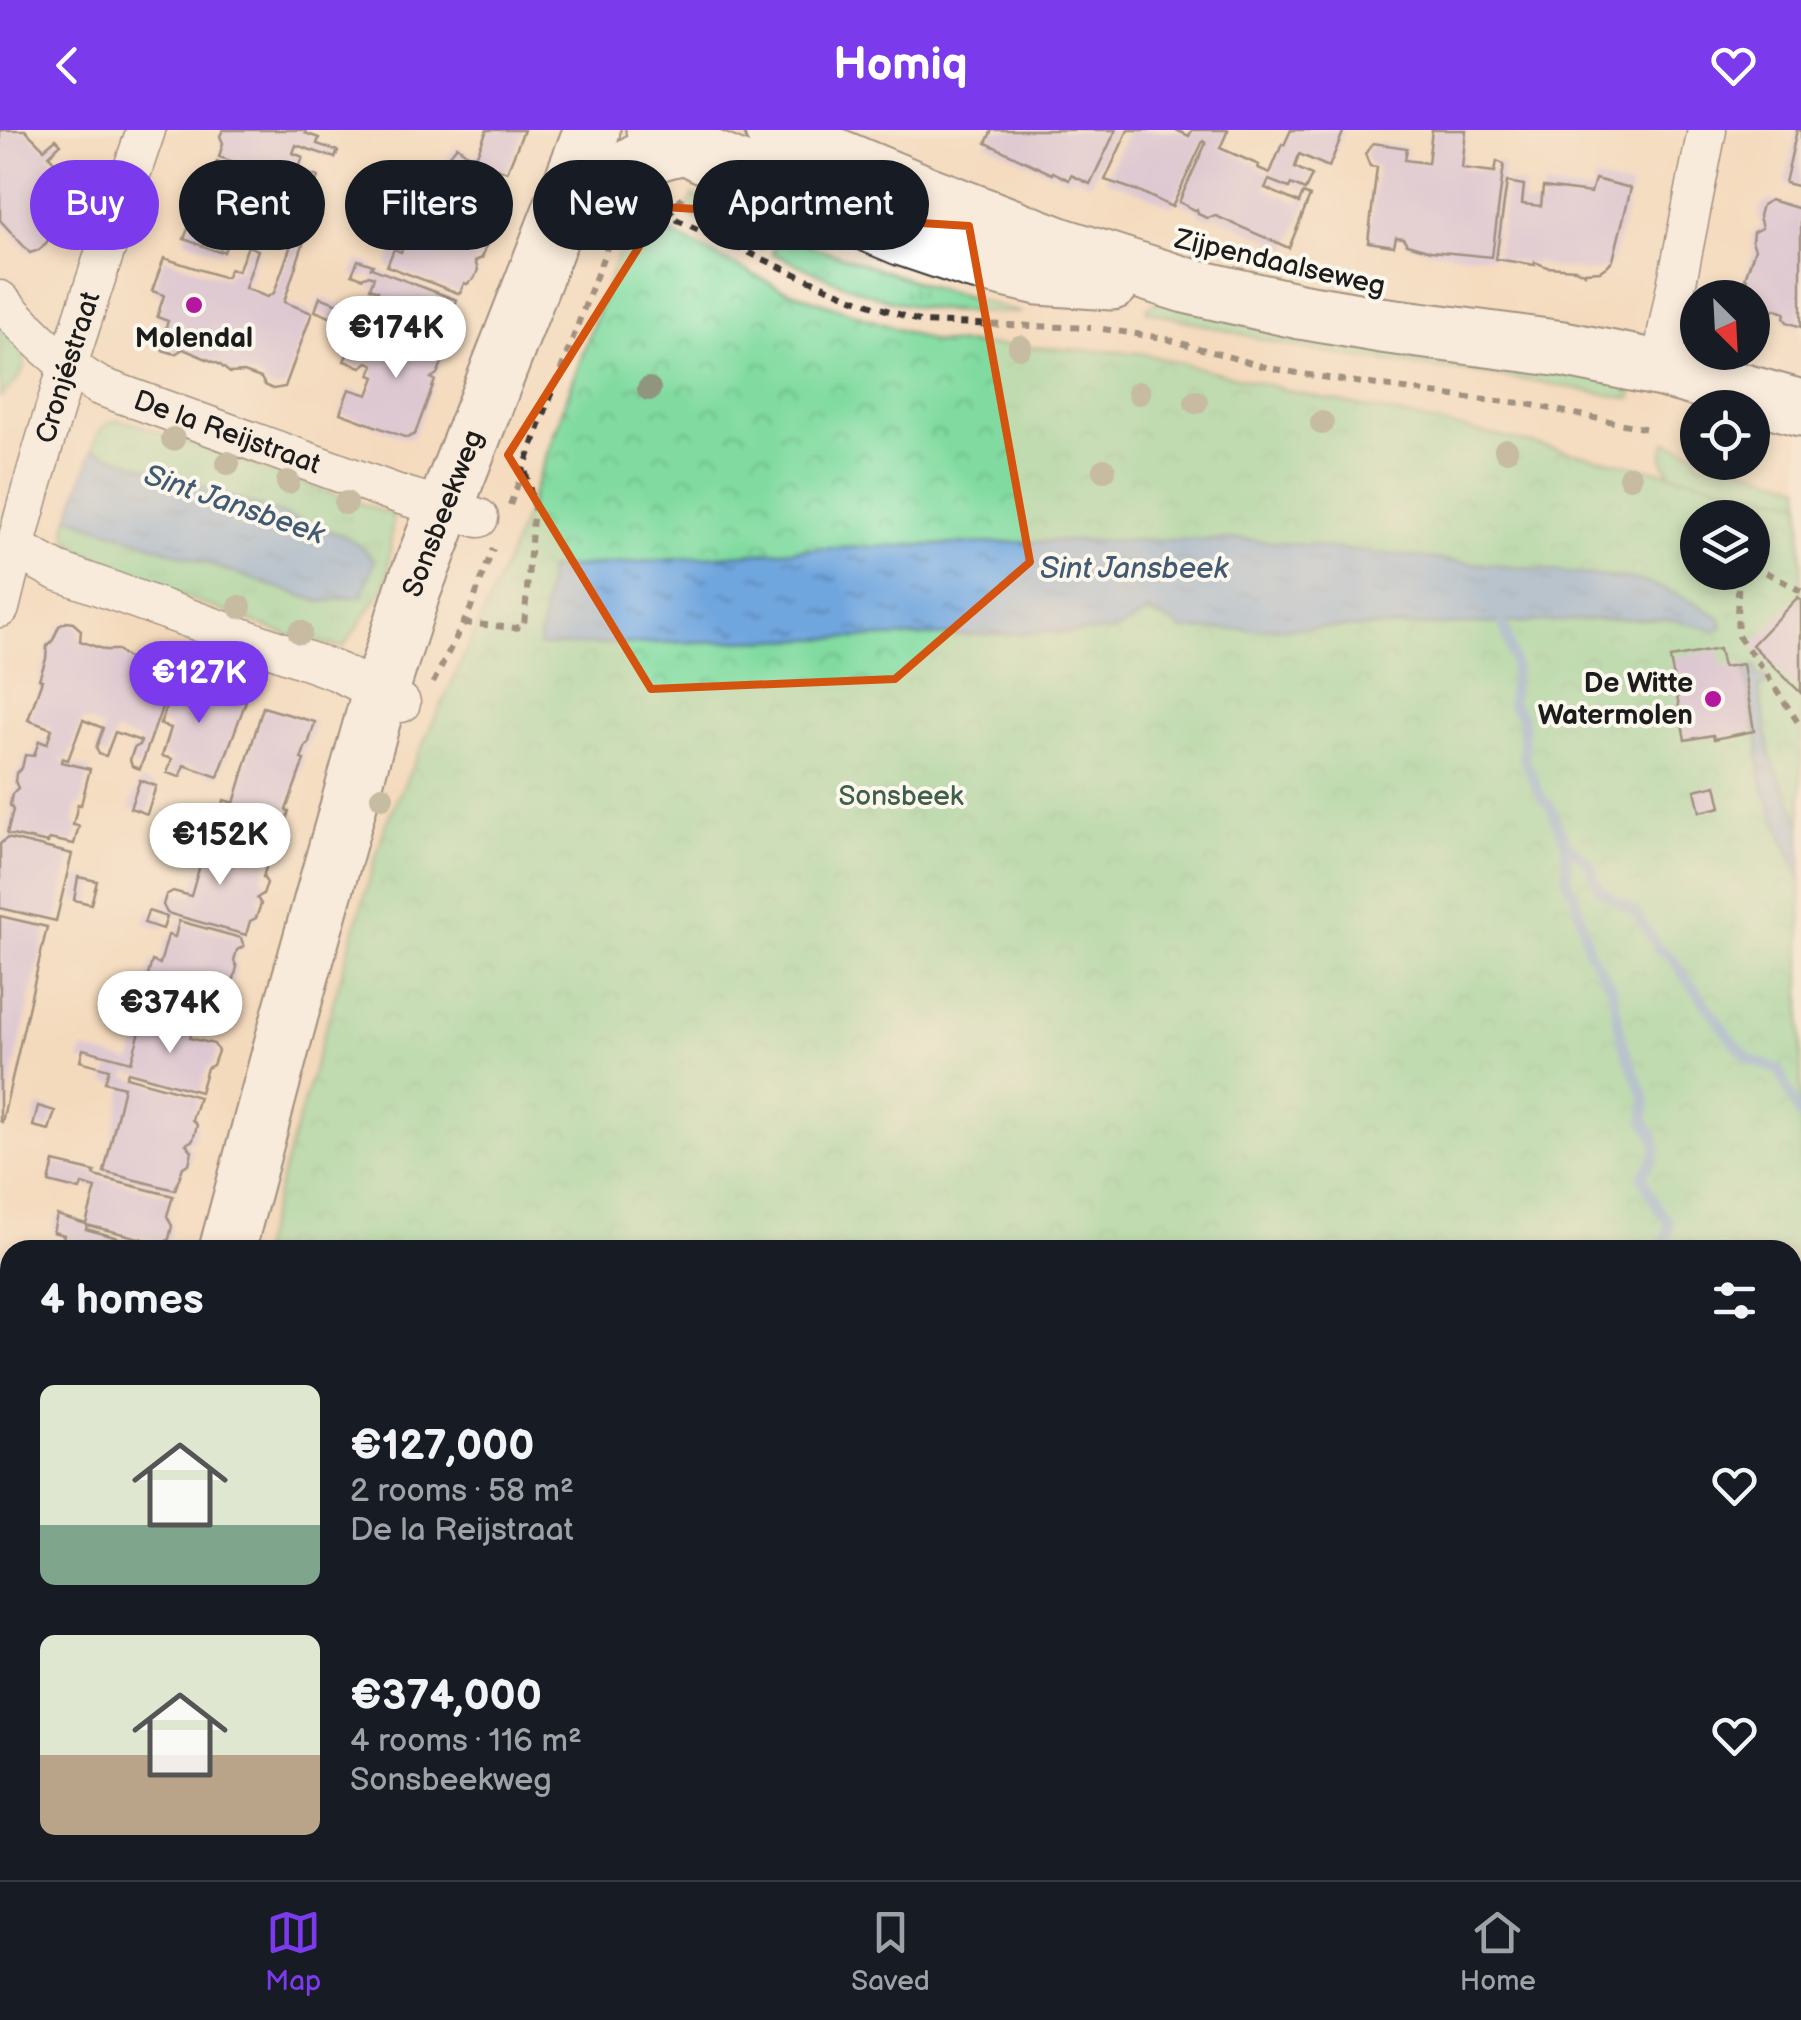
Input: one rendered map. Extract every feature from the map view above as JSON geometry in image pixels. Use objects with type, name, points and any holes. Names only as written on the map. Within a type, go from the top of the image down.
[{"type":"main road","name":"Sonsbeekweg","points":[[230,1240],[353,790],[390,698],[447,602],[462,513],[592,130]]},
{"type":"main road","name":"Sonsbeekweg","points":[[618,160],[631,130]]},
{"type":"main road","name":"Zijpendaalseweg","points":[[774,130],[1058,244],[1185,284],[1300,311],[1563,349],[1662,369],[1801,408]]},
{"type":"main road","name":"Sonsbeekweg","points":[[639,160],[670,138]]},
{"type":"main road","name":"Zijpendaalseweg","points":[[670,138],[903,238],[1016,274],[1060,280],[1185,284]]},
{"type":"main road","name":"Sonsbeekweg","points":[[462,513],[577,250]]},
{"type":"street","name":"Cronjéstraat","points":[[0,608],[67,365],[146,130]]},
{"type":"street","points":[[1662,369],[1707,130]]},
{"type":"street","name":"De la Reijstraat","points":[[0,300],[45,348],[99,386],[400,495],[462,513]]},
{"type":"street","points":[[14,548],[57,571],[336,671],[390,698]]},
{"type":"path","points":[[464,623],[524,626],[534,506],[524,466]]},
{"type":"path","points":[[1770,575],[1801,591]]},
{"type":"path","points":[[1738,590],[1738,636],[1764,668],[1801,728]]},
{"type":"highlighted area","points":[[664,207],[969,226],[1030,562],[895,679],[651,689],[508,455]]},
{"type":"green space","points":[[693,196],[693,216],[685,212]]},
{"type":"green space","name":"Sonsbeek","points":[[673,234],[693,244],[693,250],[704,250],[780,288],[934,342],[1141,353],[1295,392],[1680,476],[1680,480],[1700,480],[1801,502],[1801,1240],[263,1240],[386,823],[523,522],[620,250],[673,250]]},
{"type":"green space","points":[[823,250],[1022,313],[932,309],[900,303],[772,253]]},
{"type":"green space","points":[[1165,298],[1635,381],[1631,399],[1534,381],[1337,355],[1147,311]]},
{"type":"green space","points":[[0,314],[22,348],[24,366],[0,397]]},
{"type":"green space","points":[[117,420],[393,515],[388,574],[382,591],[343,648],[320,642],[318,646],[111,570],[112,564],[71,543],[66,528],[69,517],[320,602],[362,596],[345,536],[93,449],[100,431]]},
{"type":"green space","points":[[1666,442],[1680,447],[1680,480],[1770,480],[1770,475],[1801,485],[1801,582],[1770,541],[1770,500],[1718,500],[1678,480],[1663,457]]},
{"type":"water","name":"Sint Jansbeek","points":[[93,449],[345,536],[375,560],[362,596],[321,602],[69,517]]},
{"type":"water","name":"Sint Jansbeek","points":[[1244,539],[1637,580],[1701,607],[1721,619],[1722,627],[1717,631],[1669,619],[1617,619],[1182,630],[1147,613],[1115,631],[539,646],[549,569],[809,549]]},
{"type":"water","points":[[1756,667],[1758,677],[1765,676],[1766,685],[1759,687],[1770,756],[1801,823],[1801,881],[1763,787],[1744,669]]},
{"type":"building","points":[[0,130],[25,130],[44,149],[56,139],[61,144],[49,155],[53,160],[30,160],[30,250],[39,250],[30,253],[0,220]]},
{"type":"building","points":[[223,130],[306,130],[305,133],[319,138],[317,144],[338,151],[335,158],[296,145],[293,153],[303,157],[302,160],[228,160],[219,157],[223,143]]},
{"type":"building","points":[[487,130],[524,130],[512,160],[446,160],[457,146],[476,157]]},
{"type":"building","points":[[992,130],[1116,130],[1090,184],[1071,175],[1069,180],[1052,174],[986,143]]},
{"type":"building","points":[[1128,130],[1176,130],[1189,136],[1192,130],[1228,130],[1220,148],[1270,173],[1291,130],[1344,130],[1329,167],[1299,154],[1295,167],[1312,175],[1305,190],[1269,180],[1265,188],[1299,203],[1303,193],[1310,196],[1289,248],[1216,216],[1207,218],[1179,202],[1206,143],[1203,141],[1172,207],[1105,180]]},
{"type":"building","points":[[1432,130],[1466,130],[1462,168],[1495,172],[1497,161],[1504,164],[1492,257],[1431,251],[1396,237],[1394,246],[1368,242],[1377,167],[1370,166],[1365,154],[1373,143],[1407,148],[1405,160],[1428,163]]},
{"type":"building","points":[[1797,130],[1801,130],[1801,187],[1785,183]]},
{"type":"building","points":[[1595,179],[1631,188],[1613,260],[1606,267],[1585,274],[1535,262],[1496,259],[1507,182],[1524,185],[1522,204],[1541,206],[1543,187],[1591,193]]},
{"type":"building","points":[[1770,200],[1801,209],[1801,327],[1787,322],[1785,313],[1775,309],[1770,313],[1770,280],[1745,278],[1755,249],[1753,232],[1762,228],[1762,205]]},
{"type":"building","points":[[246,250],[258,250],[245,288],[267,297],[274,293],[289,250],[301,250],[284,302],[312,313],[285,387],[273,389],[261,378],[244,372],[230,373],[219,364],[183,349],[175,354],[162,350],[168,321],[157,317],[164,295],[152,291],[164,258],[226,278],[230,269],[238,271]]},
{"type":"building","points":[[394,250],[485,250],[482,258],[475,261],[478,270],[474,279],[464,283],[460,294],[387,266]]},
{"type":"building","points":[[358,260],[457,300],[452,312],[458,320],[453,336],[445,339],[370,311],[378,291],[370,288],[374,277],[352,274]]},
{"type":"building","points":[[320,297],[343,306],[337,320],[315,311]]},
{"type":"building","points":[[384,321],[444,344],[438,358],[442,363],[431,378],[435,380],[415,434],[407,438],[340,413],[349,389],[368,395],[375,377],[370,375],[374,365],[368,362],[361,367],[344,361],[350,349],[372,356]]},
{"type":"building","points":[[1798,597],[1801,600],[1801,693],[1752,645]]},
{"type":"building","points":[[67,622],[81,630],[80,641],[118,650],[126,657],[151,662],[174,674],[140,769],[132,766],[130,760],[141,741],[115,732],[106,756],[99,754],[96,748],[103,728],[83,720],[68,760],[62,758],[61,762],[90,769],[73,825],[79,826],[74,844],[7,834],[12,794],[18,788],[16,774],[25,755],[34,756],[39,741],[47,744],[52,729],[28,720],[42,680],[39,679],[47,646],[59,626]]},
{"type":"building","name":"De Witte Watermolen","points":[[1719,649],[1723,667],[1743,664],[1754,731],[1685,740],[1670,658]]},
{"type":"building","points":[[177,676],[188,676],[246,701],[218,777],[184,765],[180,777],[167,773],[172,759],[162,756],[171,728],[160,724]]},
{"type":"building","points":[[263,707],[315,722],[277,850],[215,831],[224,800],[234,803]]},
{"type":"building","points":[[140,780],[156,786],[147,814],[130,808]]},
{"type":"building","points":[[1716,785],[1721,807],[1700,812],[1695,790]]},
{"type":"building","points":[[7,838],[72,854],[56,921],[0,908],[0,844]]},
{"type":"building","points":[[189,838],[268,861],[263,877],[267,883],[257,898],[261,904],[246,935],[167,913],[163,905],[166,895],[173,891],[191,896],[200,865],[182,860],[178,852],[182,842]]},
{"type":"building","points":[[78,877],[97,881],[91,904],[74,900]]},
{"type":"building","points":[[148,911],[167,917],[163,929],[144,923]]},
{"type":"building","points":[[0,916],[47,927],[2,1122],[0,1121]]},
{"type":"building","points":[[179,921],[241,938],[244,946],[237,950],[234,979],[227,983],[233,985],[234,995],[218,1033],[193,1027],[190,1038],[214,1044],[218,1051],[213,1065],[207,1068],[200,1092],[128,1072],[126,1077],[199,1097],[192,1120],[197,1125],[193,1140],[186,1144],[192,1151],[189,1164],[183,1167],[175,1190],[104,1172],[124,1087],[105,1082],[109,1069],[80,1061],[83,1049],[131,1062],[142,1025],[148,1027],[157,994],[144,990],[152,961],[160,964],[168,935],[175,937]]},
{"type":"building","points":[[38,1106],[55,1111],[49,1130],[33,1126]]},
{"type":"building","points":[[54,1162],[173,1196],[167,1216],[172,1226],[169,1239],[147,1240],[87,1225],[86,1229],[125,1240],[63,1240],[64,1235],[53,1232],[57,1215],[86,1224],[96,1188],[82,1184],[80,1190],[49,1182]]},
{"type":"waterway","points":[[1504,614],[1515,666],[1511,703],[1523,718],[1524,759],[1566,843],[1591,865],[1603,892],[1634,912],[1658,948],[1671,957],[1750,1060],[1778,1069],[1801,1117]]},
{"type":"waterway","points":[[1566,844],[1567,883],[1575,894],[1589,951],[1612,988],[1622,1042],[1646,1100],[1644,1121],[1657,1147],[1642,1176],[1658,1209],[1668,1220],[1666,1240]]},
{"type":"place","name":"Molendal","points":[[194,305]]},
{"type":"place","name":"De Witte Watermolen","points":[[1713,699]]}]
